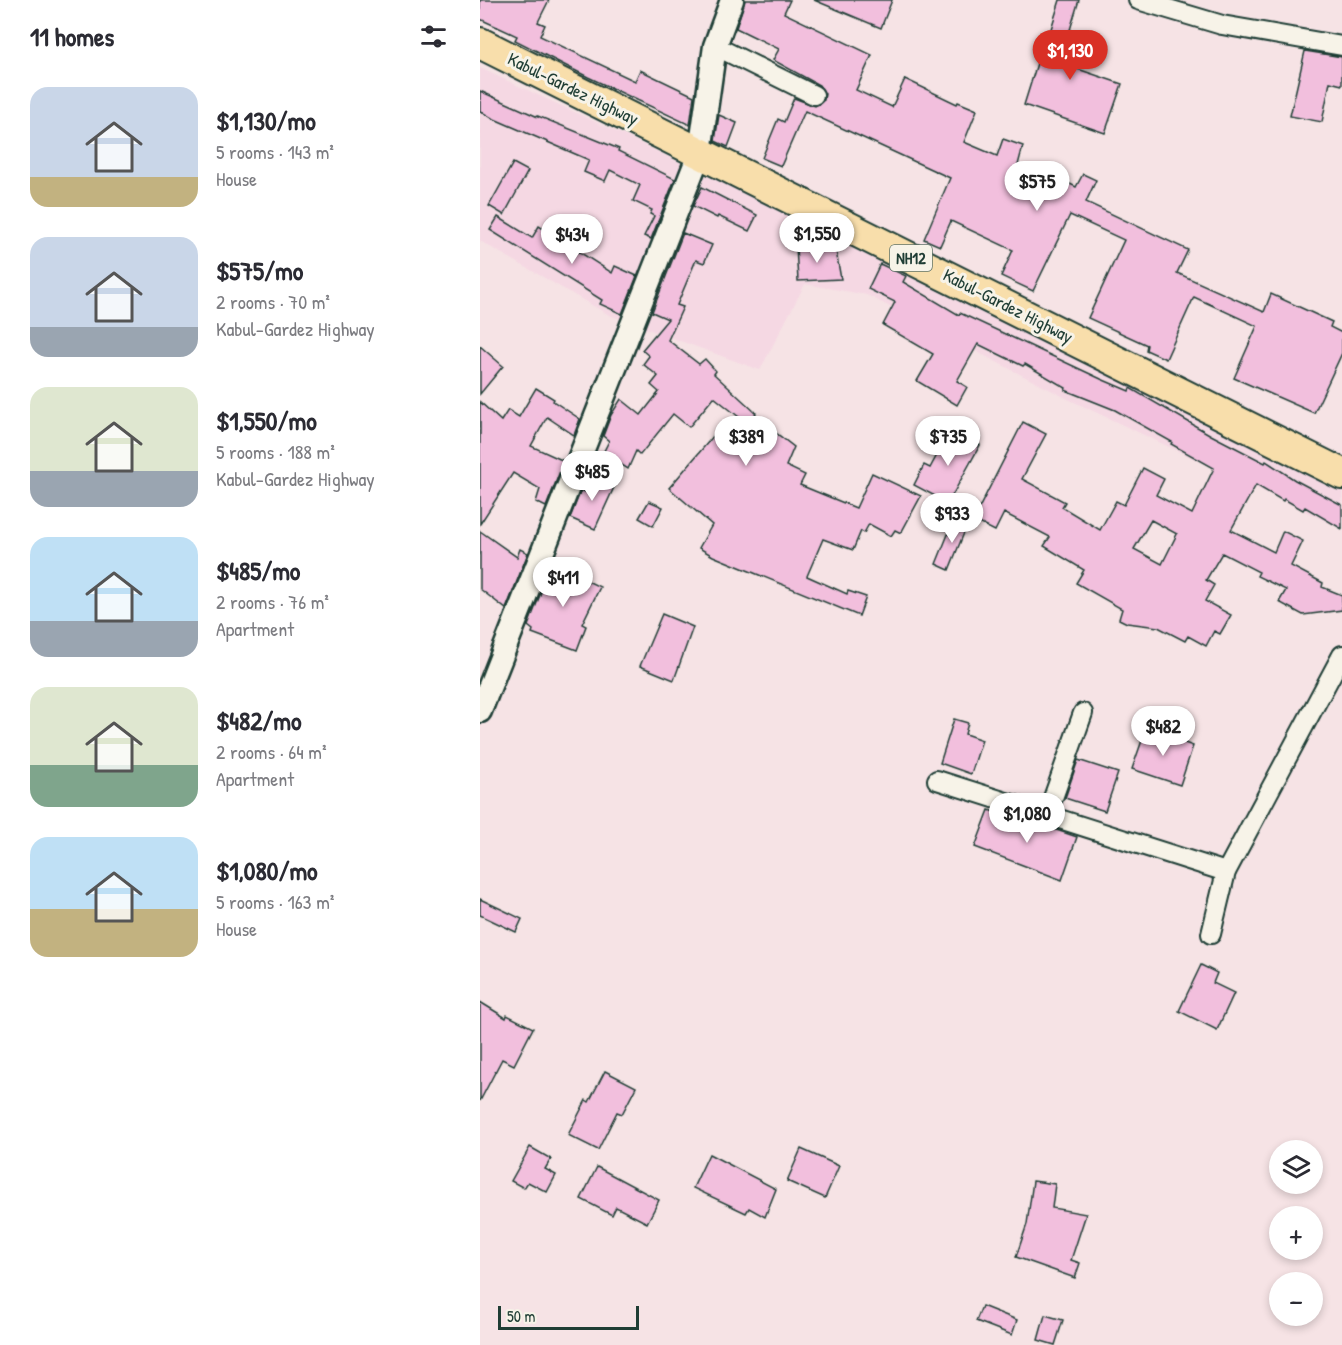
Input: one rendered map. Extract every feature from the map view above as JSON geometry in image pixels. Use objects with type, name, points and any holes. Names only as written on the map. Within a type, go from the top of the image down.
[{"type":"highway","name":"Kabul-Gardez Highway","points":[[480,43],[1342,474]]},
{"type":"street","points":[[480,711],[700,152],[715,46],[732,0]]},
{"type":"street","points":[[1138,0],[1222,25],[1342,46]]},
{"type":"street","points":[[715,46],[814,95]]},
{"type":"street","points":[[1211,933],[1226,872],[1342,655]]},
{"type":"street","points":[[1047,815],[1083,713]]},
{"type":"street","points":[[937,780],[1226,872]]},
{"type":"shaded area","points":[[480,68],[615,131],[1342,484],[1342,529],[1070,400],[867,295],[805,284],[760,370],[609,315],[480,241]]},
{"type":"building","points":[[480,0],[549,0],[538,22],[545,25],[540,36],[635,81],[640,70],[694,96],[690,125],[515,40],[517,36],[480,19]]},
{"type":"building","points":[[745,0],[790,0],[784,13],[872,55],[856,90],[892,107],[905,79],[957,104],[958,102],[977,110],[964,142],[997,156],[1003,139],[1023,146],[1018,165],[1052,180],[1054,176],[1076,187],[1083,174],[1096,180],[1086,202],[1188,250],[1177,273],[1264,312],[1271,294],[1332,322],[1330,327],[1342,333],[1342,353],[1314,413],[1234,378],[1257,326],[1194,297],[1166,359],[1146,350],[1147,345],[1088,318],[1124,240],[1070,215],[1033,291],[1001,276],[1013,250],[951,221],[940,246],[924,239],[950,178],[805,111],[781,166],[762,158],[778,119],[784,122],[794,98],[815,106],[824,100],[825,94],[819,85],[773,60],[779,49],[736,28]]},
{"type":"building","points":[[814,0],[892,0],[881,28]]},
{"type":"building","points":[[1060,0],[1079,0],[1060,63],[1122,84],[1105,133],[1024,105]]},
{"type":"building","points":[[1305,51],[1342,57],[1342,85],[1330,82],[1322,122],[1290,116]]},
{"type":"building","points":[[480,91],[619,149],[618,151],[675,179],[651,239],[644,236],[654,216],[650,214],[652,210],[633,201],[640,185],[610,170],[605,181],[584,172],[589,160],[480,111]]},
{"type":"building","points":[[719,115],[737,123],[728,147],[715,141]]},
{"type":"building","points":[[513,163],[528,171],[504,215],[489,206]]},
{"type":"building","points":[[702,187],[757,215],[749,231],[693,206]]},
{"type":"building","points":[[498,217],[532,238],[539,226],[612,273],[615,266],[637,276],[622,314],[600,304],[602,300],[490,230]]},
{"type":"building","points":[[683,233],[712,245],[704,263],[696,260],[677,305],[683,307],[668,340],[699,364],[705,359],[716,371],[714,374],[756,413],[754,416],[794,447],[786,466],[805,475],[800,485],[856,508],[872,473],[921,496],[901,533],[895,530],[891,536],[869,524],[864,533],[861,531],[853,550],[823,539],[807,576],[847,594],[848,591],[866,597],[859,616],[713,556],[699,548],[712,525],[669,488],[715,434],[721,439],[739,417],[714,397],[689,427],[673,414],[640,455],[636,451],[628,469],[603,453],[609,441],[603,436],[611,415],[621,399],[641,415],[659,392],[651,385],[658,376],[643,364],[649,356],[642,350],[668,319],[652,312]]},
{"type":"building","points":[[796,246],[836,251],[841,279],[798,281]]},
{"type":"building","points":[[880,264],[906,276],[903,282],[959,315],[960,313],[1129,391],[1130,388],[1211,435],[1265,463],[1266,461],[1295,480],[1342,505],[1342,529],[1305,507],[1303,510],[1256,485],[1231,530],[1274,552],[1283,531],[1303,541],[1291,566],[1323,583],[1322,587],[1342,595],[1342,610],[1303,615],[1279,602],[1286,590],[1257,576],[1259,572],[1222,553],[1206,580],[1214,585],[1205,601],[1231,615],[1220,634],[1214,631],[1206,646],[1188,636],[1185,641],[1158,627],[1127,623],[1119,619],[1122,609],[1076,583],[1084,570],[1044,546],[1050,537],[1004,513],[995,531],[973,520],[1023,422],[1046,434],[1022,479],[1065,502],[1062,507],[1100,530],[1116,501],[1124,505],[1143,468],[1164,479],[1156,495],[1192,514],[1214,468],[1115,410],[1065,390],[1066,388],[1025,364],[1023,366],[978,344],[957,381],[967,387],[957,405],[917,381],[933,354],[883,325],[895,302],[868,289]],"holes":[[[1151,520],[1177,534],[1162,564],[1134,549]]]},
{"type":"building","points":[[480,346],[503,366],[480,394]]},
{"type":"building","points":[[536,388],[580,419],[574,435],[547,417],[531,446],[564,461],[546,507],[536,502],[540,489],[513,473],[480,524],[480,402],[501,421],[508,410],[519,417]]},
{"type":"building","points":[[951,429],[980,445],[948,503],[914,485],[924,465],[930,468]]},
{"type":"building","points":[[593,475],[615,485],[595,529],[570,518],[581,490],[585,492]]},
{"type":"building","points":[[649,501],[663,507],[653,526],[639,518]]},
{"type":"building","points":[[955,517],[968,523],[949,570],[936,564]]},
{"type":"building","points":[[480,531],[517,557],[520,549],[528,553],[506,609],[480,589]]},
{"type":"building","points":[[552,564],[600,587],[582,624],[586,626],[577,650],[532,633],[533,630],[528,626]]},
{"type":"building","points":[[662,614],[693,627],[674,680],[640,666]]},
{"type":"building","points":[[954,719],[968,723],[965,734],[982,740],[971,774],[940,763]]},
{"type":"building","points":[[1146,729],[1193,746],[1180,785],[1132,769]]},
{"type":"building","points":[[1078,760],[1118,773],[1105,811],[1065,798]]},
{"type":"building","points":[[989,810],[1032,826],[1033,822],[1077,837],[1062,880],[975,847]]},
{"type":"building","points":[[480,899],[522,919],[516,932],[480,915]]},
{"type":"building","points":[[1201,965],[1217,973],[1213,983],[1234,993],[1217,1030],[1179,1011]]},
{"type":"building","points":[[480,1002],[506,1018],[507,1015],[533,1028],[514,1065],[502,1059],[480,1101]]},
{"type":"building","points":[[605,1071],[636,1087],[622,1114],[617,1112],[598,1150],[568,1135],[586,1100],[589,1102]]},
{"type":"building","points":[[530,1147],[551,1159],[545,1169],[556,1175],[547,1192],[528,1182],[524,1188],[511,1181]]},
{"type":"building","points":[[801,1149],[839,1166],[825,1198],[787,1181]]},
{"type":"building","points":[[709,1154],[776,1189],[765,1217],[749,1208],[746,1213],[693,1188]]},
{"type":"building","points":[[597,1167],[659,1200],[647,1223],[616,1207],[612,1215],[581,1199]]},
{"type":"building","points":[[1033,1181],[1055,1184],[1052,1208],[1086,1214],[1071,1260],[1080,1263],[1075,1278],[1016,1257],[1027,1224]]},
{"type":"building","points":[[982,1306],[1017,1320],[1012,1335],[976,1321]]},
{"type":"building","points":[[1045,1315],[1063,1320],[1055,1345],[1038,1340]]}]
